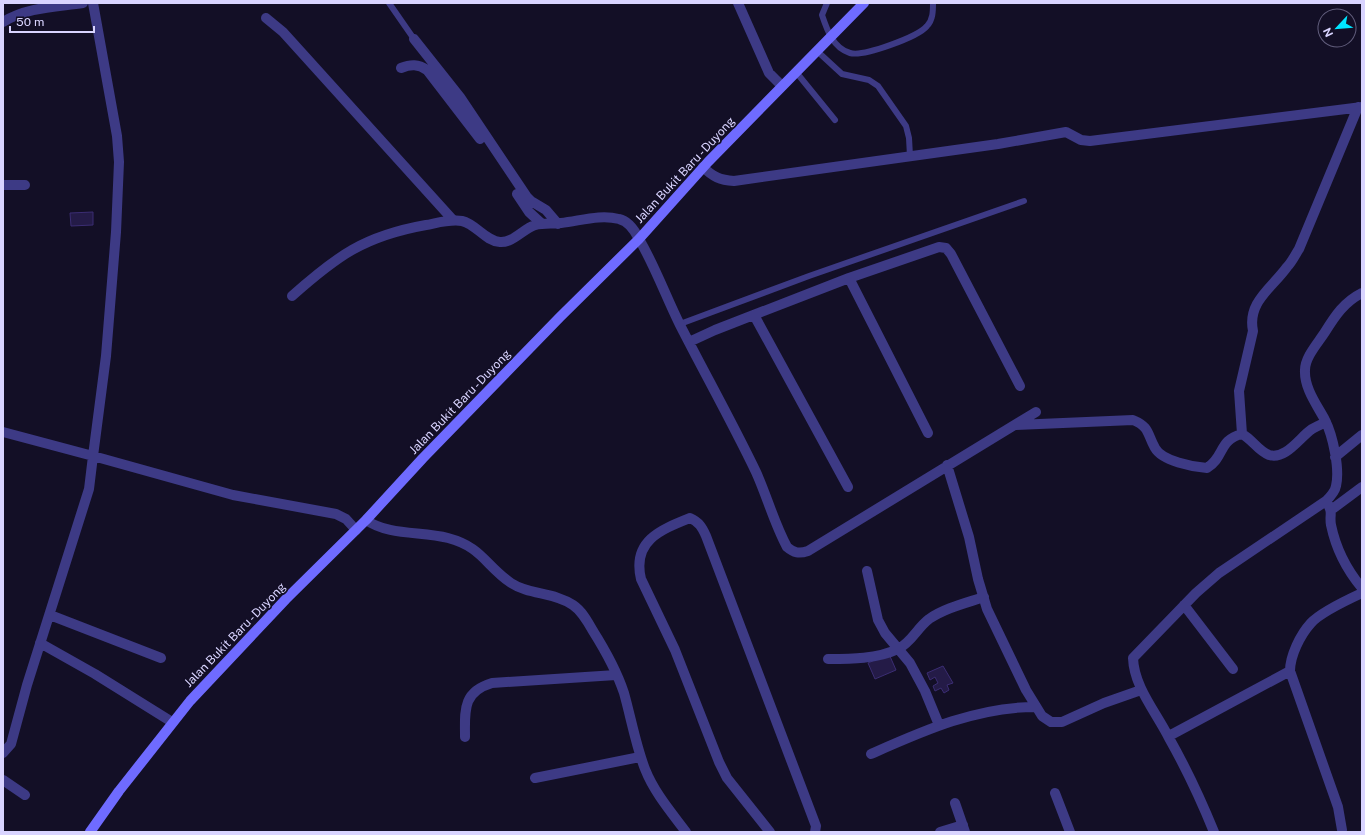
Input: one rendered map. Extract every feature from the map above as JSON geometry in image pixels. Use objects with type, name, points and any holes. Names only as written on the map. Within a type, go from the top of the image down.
[{"type":"main road","name":"Jalan Bukit Baru - Duyong","points":[[90,832],[119,790],[172,722],[286,599],[366,520],[429,452],[544,334],[640,239],[703,167],[864,3]]},
{"type":"street","points":[[3,22],[14,16],[34,10],[83,3]]},
{"type":"street","points":[[3,753],[11,744],[26,685],[90,489],[106,356],[116,232],[118,162],[117,136],[93,3]]},
{"type":"street","points":[[738,3],[768,73],[782,86]]},
{"type":"street","points":[[266,18],[283,32],[453,220]]},
{"type":"street","points":[[414,40],[460,97],[526,197],[546,210],[558,224]]},
{"type":"street","points":[[401,68],[413,65],[420,66],[434,78],[477,134],[529,212],[542,224]]},
{"type":"street","points":[[703,167],[710,175],[719,180],[734,181],[998,144],[1066,132],[1081,140],[1090,141],[1360,107]]},
{"type":"street","points":[[1242,434],[1239,391],[1253,331],[1251,322],[1253,311],[1257,302],[1287,268],[1299,249],[1360,107]]},
{"type":"street","points":[[3,184],[25,185]]},
{"type":"street","points":[[292,296],[326,266],[349,251],[380,236],[412,228],[453,220],[471,224],[497,242],[505,242],[526,229],[542,224],[558,224],[590,218],[621,219],[630,226],[640,239],[680,324],[756,474],[786,547],[793,552],[800,554],[808,551],[1012,425],[1036,412]]},
{"type":"street","points":[[690,342],[715,330],[849,278],[931,248],[940,247],[946,248],[954,259],[1020,386]]},
{"type":"street","points":[[849,278],[928,433]]},
{"type":"street","points":[[1362,293],[1344,304],[1309,358],[1305,368],[1308,387],[1331,434],[1335,458],[1336,487],[1329,506],[1337,548],[1352,576],[1362,588]]},
{"type":"street","points":[[754,315],[848,487]]},
{"type":"street","points":[[1012,425],[1133,420],[1141,424],[1148,431],[1155,448],[1160,455],[1167,459],[1207,468],[1214,463],[1226,442],[1234,436],[1242,434],[1251,438],[1260,449],[1269,455],[1279,455],[1287,451],[1312,430],[1326,422]]},
{"type":"street","points":[[4,435],[93,456],[233,495],[336,514],[346,519],[356,530]]},
{"type":"street","points":[[1335,458],[1362,435]]},
{"type":"street","points":[[947,465],[969,537],[984,598],[994,626],[1035,707],[1042,716],[1051,722],[1062,722],[1104,703],[1141,690]]},
{"type":"street","points":[[1214,832],[1204,807],[1169,736],[1141,690],[1136,676],[1133,658],[1219,573],[1362,487]]},
{"type":"street","points":[[770,832],[739,794],[722,767],[675,650],[641,579],[638,568],[639,557],[645,543],[652,537],[690,518],[701,526],[706,536],[816,830]]},
{"type":"street","points":[[366,520],[380,527],[447,538],[464,543],[477,550],[511,583],[522,588],[560,598],[573,605],[584,615],[599,639],[623,692],[645,771],[658,794],[686,832]]},
{"type":"street","points":[[867,571],[878,620],[885,633],[910,663],[925,691],[939,725]]},
{"type":"street","points":[[1342,830],[1338,807],[1290,671],[1290,662],[1296,647],[1311,623],[1362,593]]},
{"type":"street","points":[[828,659],[873,656],[898,649],[908,643],[929,619],[949,609],[984,598]]},
{"type":"street","points":[[1184,606],[1233,669]]},
{"type":"street","points":[[50,615],[161,658]]},
{"type":"street","points":[[40,643],[95,674],[172,722]]},
{"type":"street","points":[[1169,736],[1290,671]]},
{"type":"street","points":[[465,737],[466,709],[468,699],[474,691],[482,686],[492,683],[616,675]]},
{"type":"street","points":[[871,754],[939,725],[993,710],[1013,707],[1035,707]]},
{"type":"street","points":[[535,778],[640,757]]},
{"type":"street","points":[[3,780],[25,795]]},
{"type":"street","points":[[1055,794],[1070,832]]},
{"type":"street","points":[[940,832],[964,829],[955,803]]},
{"type":"lane","points":[[389,3],[414,40]]},
{"type":"lane","points":[[827,3],[822,15],[830,37],[845,50],[858,54],[910,38],[921,32],[929,25],[933,15],[933,3]]},
{"type":"lane","points":[[817,51],[842,74],[870,80],[878,86],[901,116],[906,126],[909,138],[910,156]]},
{"type":"lane","points":[[796,72],[835,120]]},
{"type":"lane","points":[[680,324],[809,276],[1024,201]]},
{"type":"building","points":[[93,212],[93,225],[71,226],[70,213]]},
{"type":"building","points":[[889,654],[896,670],[875,679],[868,663]]},
{"type":"building","points":[[943,666],[953,683],[947,685],[949,690],[944,693],[941,688],[935,691],[933,686],[938,683],[935,677],[930,680],[927,673]]}]
